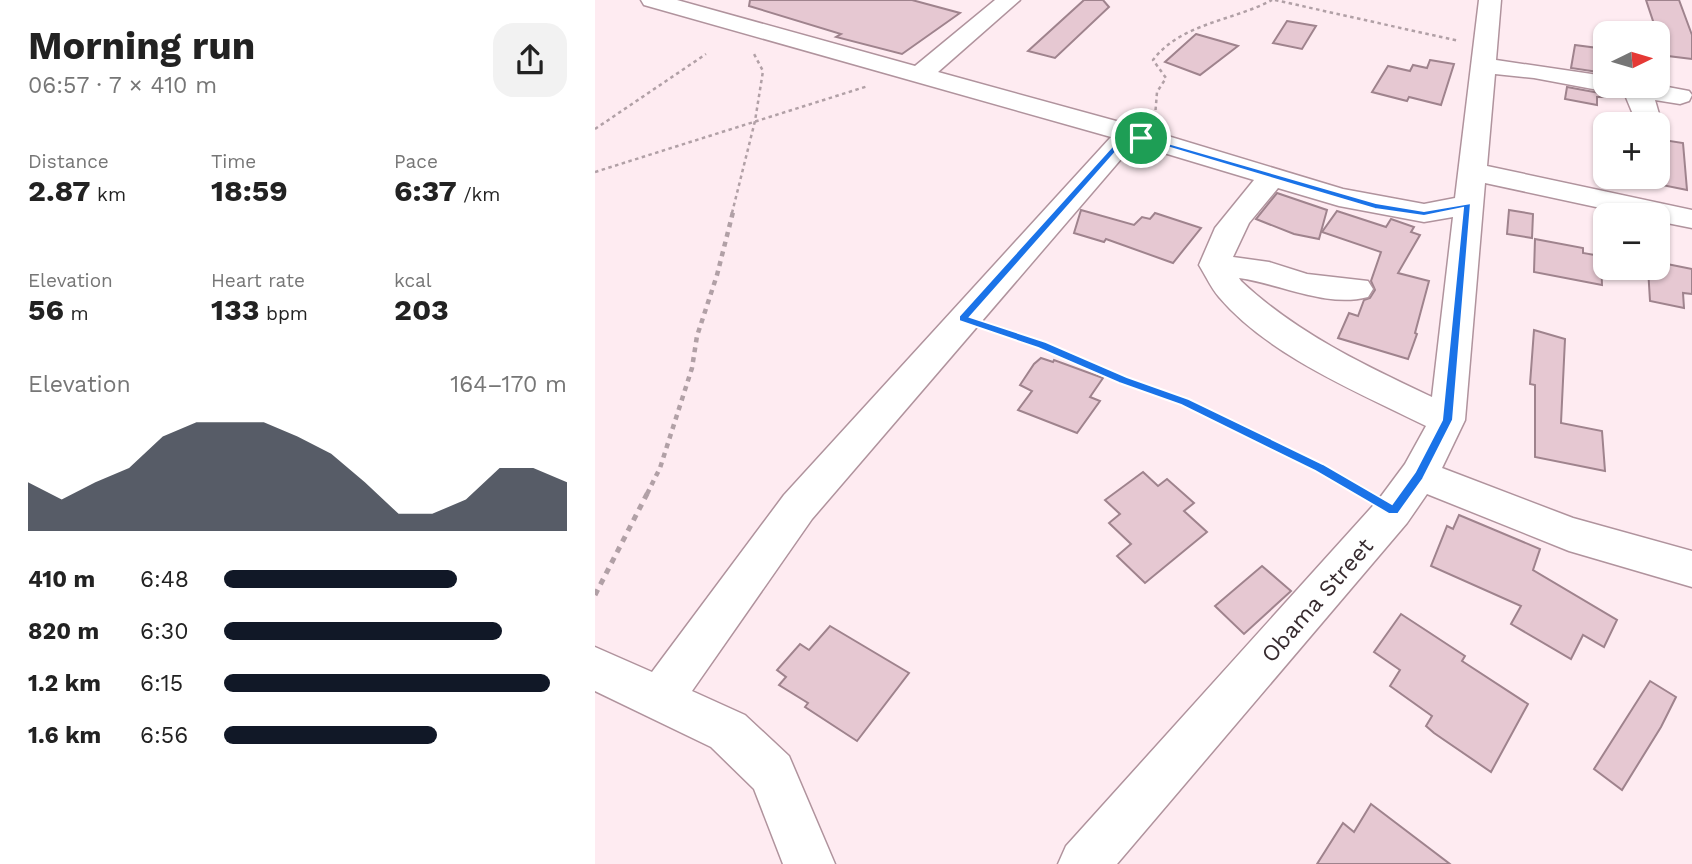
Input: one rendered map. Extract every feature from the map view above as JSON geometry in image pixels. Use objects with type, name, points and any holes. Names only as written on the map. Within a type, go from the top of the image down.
[{"type":"street","points":[[652,0],[1135,135],[1375,206],[1424,214],[1468,205],[1692,219]]},
{"type":"street","points":[[915,74],[1009,0]]},
{"type":"street","name":"Obama Street","points":[[1084,864],[1394,511],[1419,475],[1447,420],[1490,0]]},
{"type":"street","points":[[722,19],[744,5]]},
{"type":"street","points":[[1485,56],[1534,71],[1593,82]]},
{"type":"street","points":[[1670,94],[1680,96]]},
{"type":"street","points":[[660,698],[798,506],[963,319],[1135,135]]},
{"type":"street","points":[[1215,265],[1226,233],[1244,207],[1272,177]]},
{"type":"street","points":[[1215,265],[1269,272],[1305,284],[1357,289]]},
{"type":"street","points":[[1215,265],[1235,295],[1298,345],[1447,420]]},
{"type":"street","points":[[1419,475],[1569,534],[1692,569]]},
{"type":"street","points":[[595,668],[729,731],[772,773],[809,864]]},
{"type":"path","points":[[1135,135],[1157,114],[1157,92],[1166,78],[1153,60],[1158,52],[1181,34],[1242,14],[1274,0],[1485,56]]},
{"type":"path","points":[[595,595],[660,468],[692,368],[697,336],[717,275],[755,121],[763,71],[756,56],[748,48]]},
{"type":"path","points":[[595,129],[706,54]]},
{"type":"path","points":[[595,172],[915,74]]},
{"type":"path","points":[[963,319],[1042,345],[1123,380],[1185,402],[1319,468],[1394,511]]},
{"type":"building","points":[[750,0],[912,0],[960,13],[902,54],[836,37],[841,34],[749,6]]},
{"type":"building","points":[[1084,0],[1103,0],[1109,7],[1055,58],[1028,51]]},
{"type":"building","points":[[1646,0],[1679,0],[1692,35],[1692,59],[1670,56],[1670,21],[1653,21]]},
{"type":"building","points":[[1287,21],[1316,26],[1302,49],[1273,43]]},
{"type":"building","points":[[1196,34],[1238,46],[1200,75],[1165,62]]},
{"type":"building","points":[[1575,45],[1593,47],[1593,71],[1571,68]]},
{"type":"building","points":[[1430,60],[1454,64],[1441,105],[1409,97],[1407,101],[1372,92],[1388,66],[1410,71],[1413,65],[1427,68]]},
{"type":"building","points":[[1567,87],[1593,92],[1597,105],[1565,99]]},
{"type":"building","points":[[1670,141],[1683,143],[1687,190],[1670,187]]},
{"type":"building","points":[[1277,193],[1327,210],[1319,239],[1294,234],[1256,219]]},
{"type":"building","points":[[1081,210],[1134,225],[1142,217],[1150,219],[1155,213],[1201,228],[1173,263],[1106,239],[1104,242],[1074,233]]},
{"type":"building","points":[[1509,210],[1533,214],[1532,238],[1507,234]]},
{"type":"building","points":[[1337,211],[1386,227],[1391,219],[1414,227],[1411,232],[1420,235],[1398,273],[1429,281],[1415,333],[1417,334],[1408,359],[1338,338],[1349,313],[1358,316],[1364,300],[1370,298],[1375,290],[1371,281],[1381,252],[1322,232]]},
{"type":"building","points":[[1535,239],[1583,248],[1583,253],[1593,255],[1593,280],[1602,280],[1602,285],[1534,272]]},
{"type":"building","points":[[1670,265],[1692,269],[1692,294],[1683,293],[1684,308],[1650,301],[1649,280],[1670,280]]},
{"type":"building","points":[[1534,330],[1565,339],[1561,423],[1602,431],[1605,471],[1535,457],[1535,385],[1530,384]]},
{"type":"building","points":[[1041,358],[1103,378],[1090,397],[1100,401],[1077,433],[1018,410],[1032,391],[1020,385]]},
{"type":"building","points":[[1143,472],[1158,486],[1167,479],[1194,503],[1184,511],[1207,532],[1145,583],[1117,556],[1131,544],[1109,523],[1120,514],[1105,500]]},
{"type":"building","points":[[1459,515],[1540,549],[1533,570],[1617,620],[1604,647],[1583,635],[1571,659],[1511,624],[1521,606],[1431,566],[1447,526],[1453,529]]},
{"type":"building","points":[[1262,566],[1291,591],[1244,634],[1215,606]]},
{"type":"building","points":[[1401,614],[1465,656],[1462,661],[1528,704],[1491,772],[1434,733],[1426,726],[1432,716],[1390,686],[1400,670],[1374,652]]},
{"type":"building","points":[[830,626],[909,673],[857,741],[805,707],[808,703],[779,685],[786,677],[777,670],[800,644],[809,650]]},
{"type":"building","points":[[1650,681],[1676,697],[1622,790],[1594,769]]},
{"type":"building","points":[[1371,804],[1450,864],[1317,864],[1343,823],[1354,832]]},
{"type":"route","points":[[1129,133],[1141,138],[1375,206],[1424,214],[1468,205],[1447,420],[1419,475],[1394,511],[1319,468],[1185,402],[1123,380],[1042,345],[963,319],[1129,133]]}]
